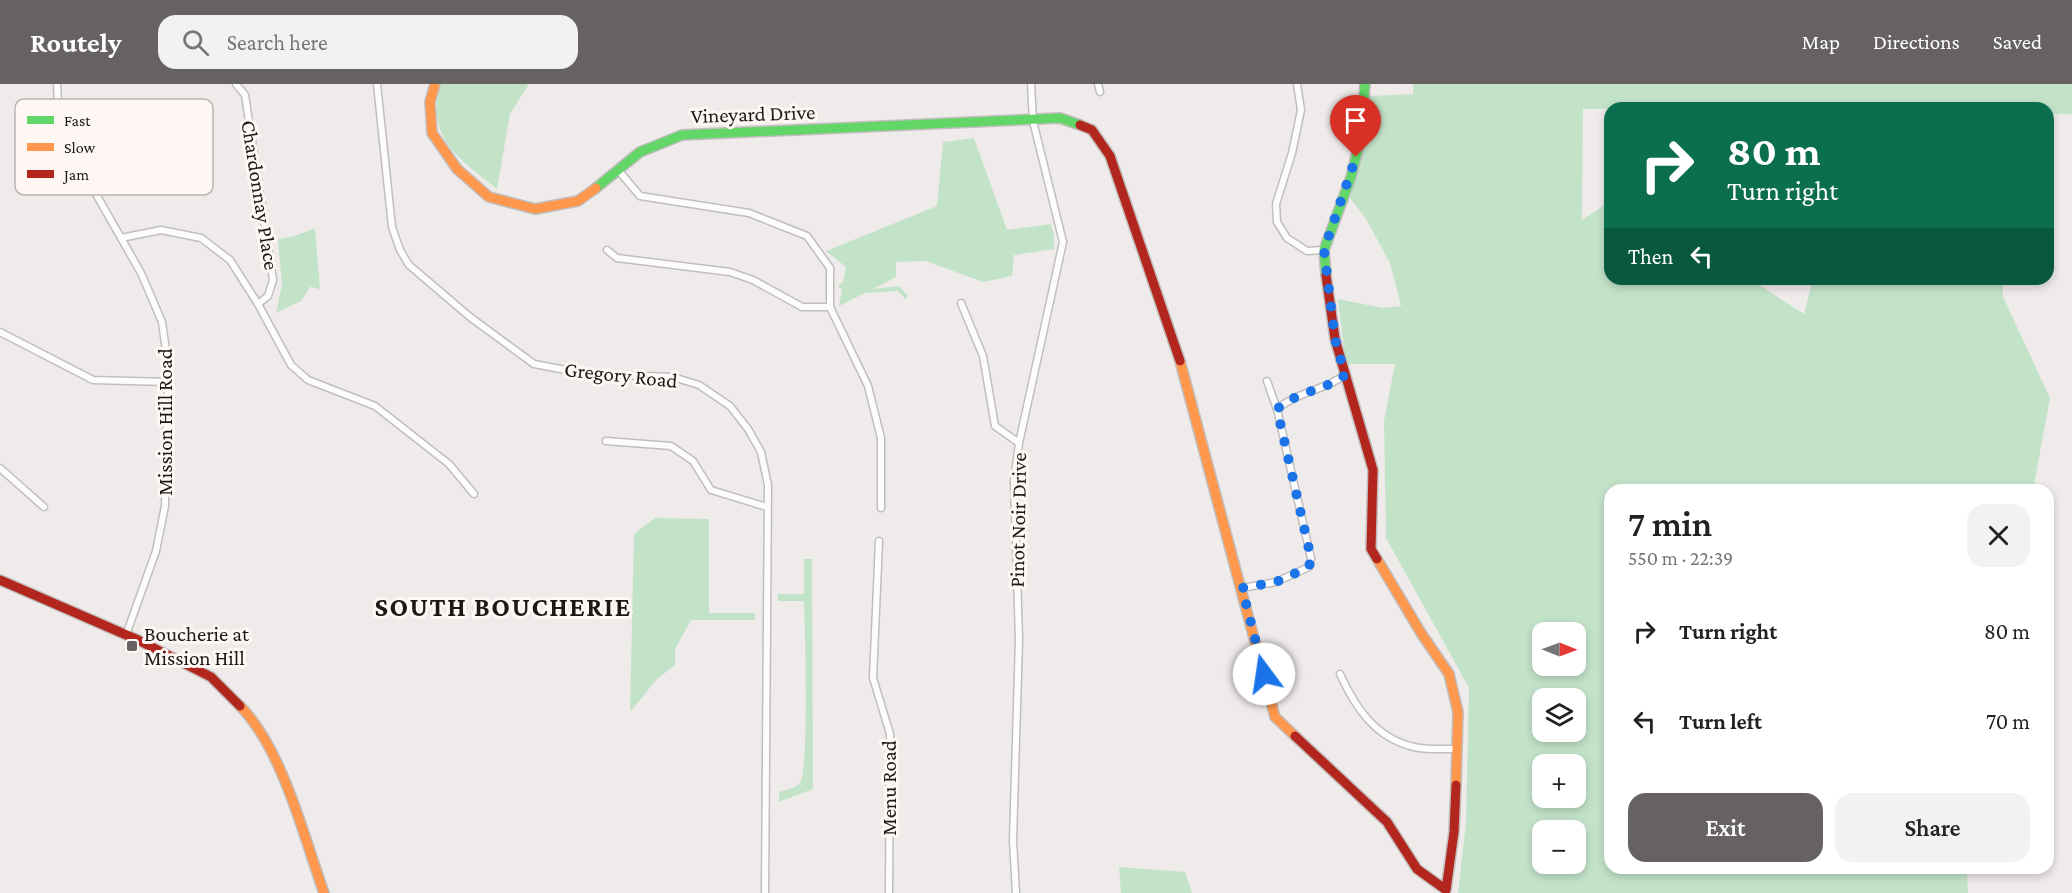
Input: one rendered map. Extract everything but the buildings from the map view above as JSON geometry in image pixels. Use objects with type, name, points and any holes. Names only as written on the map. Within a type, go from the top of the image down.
[{"type":"street","name":"Mission Hill Road","points":[[57,84],[58,99]]},
{"type":"street","name":"Chardonnay Place","points":[[236,84],[245,95],[273,280],[267,296],[258,304]]},
{"type":"street","name":"Gregory Road","points":[[377,84],[392,226],[400,250],[409,265],[470,317],[534,364],[587,374],[673,377],[699,385],[730,406],[748,429],[760,452],[768,485],[765,893]]},
{"type":"street","name":"Vineyard Drive","points":[[435,84],[430,102],[432,133],[457,169],[489,197],[535,209],[578,201],[619,171],[640,152],[682,135],[1060,118],[1092,130],[1110,156],[1185,374],[1275,717],[1387,822],[1417,869],[1446,890],[1454,832],[1457,749]]},
{"type":"street","name":"Pinot Noir Drive","points":[[1016,893],[1013,841],[1019,639],[1014,481],[1019,443],[1063,242],[1033,121],[1031,84]]},
{"type":"street","points":[[1098,84],[1100,92]]},
{"type":"street","points":[[1297,84],[1301,110],[1292,153],[1276,204],[1277,222],[1287,238],[1307,251],[1324,250]]},
{"type":"street","points":[[1340,674],[1351,700],[1368,722],[1392,740],[1415,747],[1457,749],[1458,712],[1449,674],[1421,633],[1371,549],[1373,470],[1335,339],[1324,250],[1351,177],[1361,137],[1365,84]]},
{"type":"street","points":[[619,171],[640,196],[749,213],[807,236],[830,268],[830,307],[871,396],[881,438],[881,508]]},
{"type":"street","name":"Mission Hill Road","points":[[96,195],[141,273],[162,322],[168,365],[165,506],[156,551],[126,635]]},
{"type":"street","points":[[121,238],[161,230],[201,238],[230,260],[258,304],[291,365],[308,380],[375,406],[449,464],[474,494]]},
{"type":"street","points":[[607,250],[617,258],[730,273],[753,280],[802,307],[830,307]]},
{"type":"street","points":[[961,303],[983,356],[995,426],[1019,443]]},
{"type":"street","points":[[0,332],[93,380],[167,382]]},
{"type":"street","points":[[1277,409],[1291,397],[1335,383],[1345,375]]},
{"type":"street","points":[[1242,588],[1276,582],[1309,567],[1311,558],[1277,409],[1267,381]]},
{"type":"street","points":[[606,441],[671,446],[693,461],[711,490],[767,507]]},
{"type":"street","points":[[0,468],[44,507]]},
{"type":"street","name":"Menu Road","points":[[879,541],[873,678],[890,734],[889,893]]},
{"type":"street","points":[[0,580],[126,635],[211,676],[250,716],[279,767],[324,893]]},
{"type":"green space","points":[[440,84],[529,84],[510,114],[497,189],[459,157],[442,134],[437,103]]},
{"type":"green space","points":[[1413,84],[2072,84],[2072,114],[2054,114],[2054,102],[1604,102],[1604,109],[1583,109],[1582,220],[1604,205],[1604,285],[1759,285],[1804,314],[1811,285],[2002,285],[2003,297],[2050,398],[2034,484],[1604,484],[1604,874],[1966,874],[1968,893],[1458,893],[1466,822],[1469,688],[1386,538],[1384,421],[1395,364],[1346,364],[1338,299],[1383,308],[1401,306],[1390,263],[1366,219],[1350,198],[1364,145],[1370,96],[1413,94]]},
{"type":"green space","points":[[974,138],[1007,230],[1051,224],[1054,249],[1014,255],[1012,276],[983,282],[926,261],[896,262],[896,277],[873,289],[899,286],[908,296],[905,299],[898,291],[865,293],[839,306],[842,289],[839,288],[839,284],[843,283],[846,267],[826,251],[937,206],[943,142]]},
{"type":"green space","points":[[315,228],[320,289],[310,287],[301,301],[276,313],[282,284],[278,239],[292,237]]},
{"type":"green space","points":[[655,518],[709,519],[709,613],[755,613],[755,620],[691,620],[675,649],[675,665],[657,679],[630,712],[634,534]]},
{"type":"green space","points":[[804,559],[812,559],[813,789],[779,802],[779,792],[798,785],[803,773],[806,697],[804,601],[778,601],[778,594],[804,594]]},
{"type":"green space","points":[[1119,867],[1185,872],[1192,893],[1121,893]]},
{"type":"traffic: fast","points":[[1326,275],[1324,250],[1351,177],[1361,137],[1365,84]]},
{"type":"traffic: fast","points":[[596,188],[640,152],[682,135],[1060,118],[1080,125]]},
{"type":"traffic: slow","points":[[435,84],[430,102],[432,133],[457,169],[489,197],[535,209],[578,201],[596,188]]},
{"type":"traffic: slow","points":[[1180,361],[1275,717],[1295,736]]},
{"type":"traffic: slow","points":[[1377,559],[1421,633],[1449,674],[1458,712],[1456,785]]},
{"type":"traffic: slow","points":[[240,706],[255,724],[280,769],[324,893]]},
{"type":"traffic: jam","points":[[1080,125],[1092,130],[1110,156],[1180,361]]},
{"type":"traffic: jam","points":[[1326,275],[1335,339],[1373,470],[1371,549],[1377,559]]},
{"type":"traffic: jam","points":[[0,580],[138,640],[211,677],[240,706]]},
{"type":"traffic: jam","points":[[1295,736],[1387,822],[1417,869],[1446,890],[1454,832],[1456,785]]},
{"type":"place","name":"Boucherie at Mission Hill","points":[[132,646]]},
{"type":"district","name":"SOUTH BOUCHERIE","points":[[503,607]]},
{"type":"route","points":[[1264,674],[1242,588],[1276,582],[1309,567],[1311,558],[1277,409],[1291,397],[1335,383],[1345,375],[1335,339],[1324,250],[1356,157]]}]
